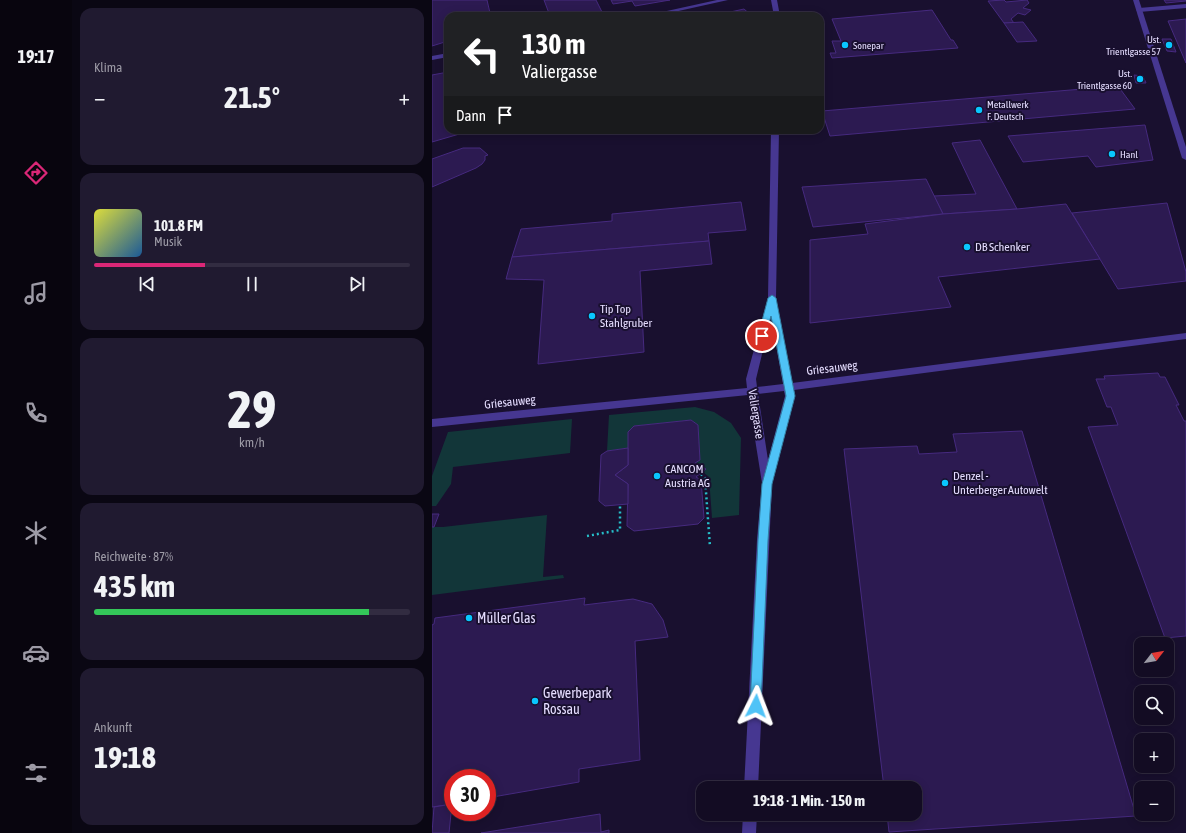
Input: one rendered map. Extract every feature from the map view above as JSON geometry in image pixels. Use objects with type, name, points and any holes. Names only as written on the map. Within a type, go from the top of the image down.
[{"type":"street","points":[[666,12],[725,0]]},
{"type":"street","points":[[774,0],[776,12]]},
{"type":"street","points":[[1136,0],[1186,158]]},
{"type":"street","points":[[1138,10],[1186,6]]},
{"type":"street","points":[[432,58],[444,56]]},
{"type":"street","name":"Valiergasse","points":[[751,781],[767,484],[790,396],[772,298],[775,134]]},
{"type":"street","name":"Valiergasse","points":[[767,484],[750,379],[772,298]]},
{"type":"street","name":"Griesauweg","points":[[432,423],[789,387],[1186,336]]},
{"type":"street","points":[[749,833],[750,821]]},
{"type":"path","points":[[701,474],[706,478],[710,547]]},
{"type":"path","points":[[587,536],[620,530],[620,504]]},
{"type":"green space","points":[[695,407],[714,412],[731,423],[741,438],[739,515],[712,518],[709,477],[703,472],[706,469],[695,463],[700,460],[698,425],[691,420],[634,426],[628,432],[628,448],[607,451],[609,415]]},
{"type":"green space","points":[[572,419],[570,453],[453,467],[451,484],[436,506],[432,506],[432,476],[448,432]]},
{"type":"green space","points":[[547,515],[543,577],[563,575],[564,578],[432,595],[432,527]]},
{"type":"building","points":[[432,0],[487,0],[490,12],[444,12],[444,42],[432,46]]},
{"type":"building","points":[[544,0],[596,0],[602,12],[548,12]]},
{"type":"building","points":[[611,0],[670,0],[635,6],[632,1],[613,4]]},
{"type":"building","points":[[1004,0],[1006,2],[1027,0],[1029,3],[1023,8],[1031,10],[1025,15],[1018,13],[1011,19],[1014,23],[1004,23],[988,1]]},
{"type":"building","points":[[1164,0],[1186,0],[1186,1],[1166,3]]},
{"type":"building","points":[[744,9],[747,12],[730,12]]},
{"type":"building","points":[[932,10],[951,40],[953,40],[958,48],[832,58],[830,53],[836,53],[832,41],[841,41],[832,19]]},
{"type":"building","points":[[1186,19],[1186,63],[1168,21]]},
{"type":"building","points":[[1023,22],[1037,41],[1017,42],[1004,23]]},
{"type":"building","name":"Ust. Trientlgasse 57","points":[[1162,39],[1171,39],[1176,52],[1167,51]]},
{"type":"building","points":[[444,73],[444,134],[459,134],[432,142],[432,75]]},
{"type":"building","name":"Ust. Trientlgasse 60","points":[[1134,75],[1143,76],[1146,83],[1136,83]]},
{"type":"building","name":"Metallwerk F. Deutsch","points":[[1118,86],[1135,109],[830,136],[824,117],[824,111]]},
{"type":"building","points":[[1145,125],[1153,160],[1096,167],[1088,156],[1023,162],[1008,136]]},
{"type":"building","points":[[980,140],[1017,209],[943,214],[934,196],[976,194],[952,143]]},
{"type":"building","points":[[463,148],[480,148],[488,155],[485,156],[485,160],[482,164],[476,168],[432,187],[432,159]]},
{"type":"building","points":[[926,179],[943,214],[813,227],[802,187]]},
{"type":"building","points":[[741,202],[746,230],[708,233],[709,241],[512,257],[521,229],[612,221],[612,214]]},
{"type":"building","points":[[1167,203],[1186,272],[1186,281],[1118,289],[1072,213]]},
{"type":"building","points":[[1066,204],[1100,259],[938,277],[951,307],[810,323],[810,240],[868,234],[865,224],[943,214]]},
{"type":"building","name":"Tip Top Stahlgruber","points":[[709,241],[712,264],[640,271],[644,352],[538,364],[544,280],[506,279],[512,257]]},
{"type":"building","points":[[1158,373],[1160,377],[1165,377],[1179,405],[1176,405],[1184,421],[1186,421],[1186,636],[1165,637],[1088,427],[1118,425],[1111,407],[1107,407],[1096,379],[1105,379],[1104,376]]},
{"type":"building","name":"CANCOM Austria AG","points":[[691,420],[698,425],[700,460],[695,463],[706,469],[696,477],[701,480],[704,518],[698,524],[634,531],[627,526],[628,484],[615,475],[628,465],[628,432],[634,426]]},
{"type":"building","points":[[1022,431],[1134,809],[1134,816],[889,832],[888,821],[922,821],[922,781],[883,781],[844,449],[917,446],[919,454],[957,452],[953,434]]},
{"type":"building","points":[[628,448],[628,465],[615,475],[628,484],[628,504],[605,506],[599,501],[601,455],[607,451]]},
{"type":"building","points":[[432,514],[439,514],[434,527],[432,527]]},
{"type":"building","name":"Gewerbepark Rossau","points":[[585,598],[584,605],[633,599],[652,604],[663,620],[668,637],[635,641],[640,760],[579,769],[579,782],[496,796],[496,769],[444,769],[444,805],[432,807],[432,625],[434,624],[435,618]]},
{"type":"building","points":[[444,805],[444,821],[450,821],[449,833],[432,833],[434,807]]},
{"type":"building","points":[[600,814],[601,832],[609,830],[609,833],[481,833]]},
{"type":"place","name":"Sonepar","points":[[845,45]]},
{"type":"place","name":"Ust. Trientlgasse 57","points":[[1169,45]]},
{"type":"place","name":"Ust. Trientlgasse 60","points":[[1140,79]]},
{"type":"place","name":"Metallwerk F. Deutsch","points":[[979,110]]},
{"type":"place","name":"Hanl","points":[[1112,154]]},
{"type":"place","name":"DB Schenker","points":[[967,247]]},
{"type":"place","name":"Tip Top Stahlgruber","points":[[592,316]]},
{"type":"place","name":"CANCOM Austria AG","points":[[657,476]]},
{"type":"place","name":"Denzel - Unterberger Autowelt","points":[[945,483]]},
{"type":"place","name":"Müller Glas","points":[[469,618]]},
{"type":"place","name":"Gewerbepark Rossau","points":[[535,701]]},
{"type":"route","points":[[756,706],[763,540],[767,484],[790,396],[772,298],[762,336]]}]
